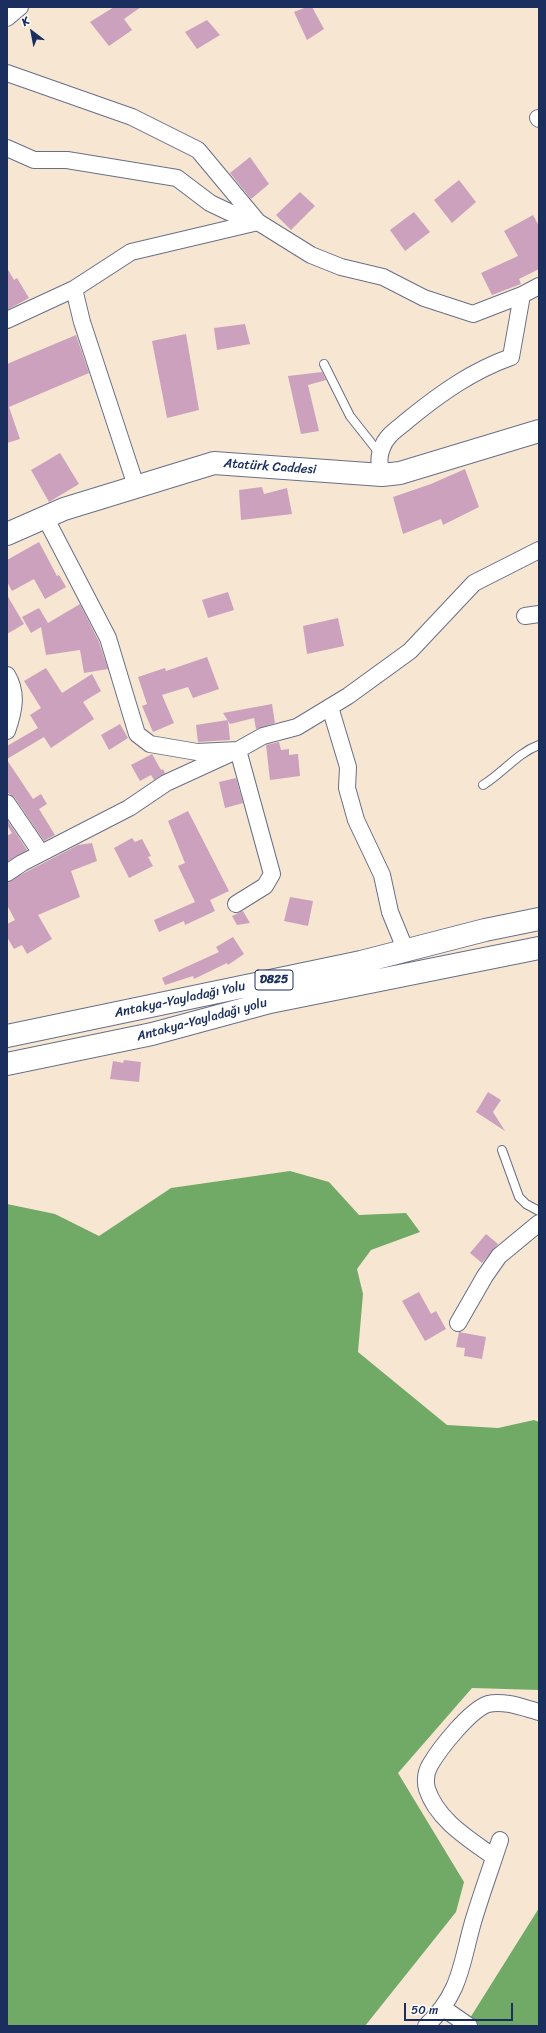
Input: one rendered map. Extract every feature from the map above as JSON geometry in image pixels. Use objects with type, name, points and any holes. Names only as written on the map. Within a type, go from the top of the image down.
[{"type":"main road","name":"Atatürk Caddesi","points":[[7,534],[45,517],[136,486],[214,463],[381,465],[400,473],[539,431]]},
{"type":"main road","name":"Antakya-Yayladağı Yolu","points":[[7,1036],[361,962],[485,930],[539,919]]},
{"type":"main road","name":"Antakya-Yayladağı yolu","points":[[7,1064],[152,1034],[270,1002],[539,948]]},
{"type":"street","points":[[7,18],[20,7]]},
{"type":"street","points":[[7,74],[132,117],[198,150],[255,222]]},
{"type":"street","points":[[7,148],[34,160],[68,160],[177,178],[210,203],[255,222],[311,255],[342,267],[383,277],[424,298],[473,314],[522,296],[539,286]]},
{"type":"street","points":[[7,320],[74,289],[131,252],[255,222]]},
{"type":"street","points":[[74,289],[82,322],[136,486]]},
{"type":"street","points":[[381,465],[385,441],[440,394],[478,371],[511,357],[522,296]]},
{"type":"street","points":[[45,517],[108,638],[136,734],[150,744],[197,752],[238,750]]},
{"type":"street","points":[[7,873],[22,862],[129,808],[166,783],[238,750],[264,736],[297,727],[330,707],[410,651],[474,583],[539,550]]},
{"type":"street","points":[[7,675],[12,683],[15,705],[7,731]]},
{"type":"street","points":[[330,707],[348,767],[348,788],[356,820],[382,875],[390,912],[406,951]]},
{"type":"street","points":[[236,904],[265,886],[272,874],[238,750]]},
{"type":"street","points":[[7,803],[41,853]]},
{"type":"street","points":[[458,1323],[485,1276],[499,1256],[539,1223]]},
{"type":"street","points":[[494,1858],[468,1839],[446,1819],[431,1798],[426,1782],[426,1775],[430,1766],[448,1742],[475,1711],[481,1707],[499,1703],[539,1712]]},
{"type":"street","points":[[426,2026],[443,2008],[457,1984],[462,1971],[473,1922],[500,1840]]},
{"type":"street","points":[[443,2008],[469,2026]]},
{"type":"lane","points":[[324,364],[350,416],[381,465]]},
{"type":"lane","points":[[483,785],[503,772],[525,752],[539,745]]},
{"type":"lane","points":[[502,1150],[519,1197],[526,1204],[539,1211]]},
{"type":"green space","points":[[290,1171],[329,1182],[359,1215],[406,1213],[420,1232],[371,1250],[357,1269],[363,1294],[358,1352],[447,1425],[498,1428],[534,1420],[539,1422],[539,1690],[472,1688],[398,1773],[464,1882],[456,1912],[365,2026],[7,2026],[7,1204],[55,1214],[99,1236],[171,1188]]},
{"type":"green space","points":[[539,1908],[539,2026],[465,2026]]},
{"type":"building","points":[[114,7],[141,7],[124,19],[132,30],[109,46],[90,22]]},
{"type":"building","points":[[307,7],[312,7],[324,29],[307,40],[294,12]]},
{"type":"building","points":[[207,20],[220,35],[197,49],[185,32]]},
{"type":"building","points":[[250,157],[269,184],[251,199],[230,173]]},
{"type":"building","points":[[459,180],[476,202],[452,223],[434,200]]},
{"type":"building","points":[[300,192],[315,206],[291,230],[276,215]]},
{"type":"building","points":[[414,212],[430,232],[405,251],[390,230]]},
{"type":"building","points":[[533,215],[539,226],[539,269],[519,279],[521,284],[492,295],[481,273],[518,256],[504,231]]},
{"type":"building","points":[[7,268],[14,280],[17,278],[29,298],[7,310]]},
{"type":"building","points":[[245,324],[250,344],[217,350],[214,328]]},
{"type":"building","points":[[186,334],[199,410],[167,418],[152,341]]},
{"type":"building","points":[[76,335],[89,373],[9,407],[20,439],[7,443],[7,364]]},
{"type":"building","points":[[322,372],[326,380],[308,385],[319,431],[301,434],[288,376]]},
{"type":"building","points":[[60,453],[79,484],[49,502],[31,470]]},
{"type":"building","points":[[465,469],[479,507],[443,525],[441,519],[403,534],[393,497],[431,484]]},
{"type":"building","points":[[262,487],[264,494],[287,488],[292,514],[241,520],[239,490]]},
{"type":"building","points":[[39,542],[57,576],[59,575],[66,587],[45,599],[34,579],[12,591],[7,582],[7,560]]},
{"type":"building","points":[[228,592],[234,610],[208,618],[202,600]]},
{"type":"building","points":[[7,595],[24,624],[7,634]]},
{"type":"building","points":[[80,604],[99,642],[108,669],[84,673],[80,650],[46,655],[41,627],[31,633],[22,617],[39,608],[48,623]]},
{"type":"building","points":[[338,618],[344,646],[307,654],[303,626]]},
{"type":"building","points":[[207,657],[219,689],[193,698],[188,687],[162,695],[174,723],[153,732],[142,706],[147,704],[138,677],[165,668],[166,671]]},
{"type":"building","points":[[46,668],[62,693],[92,674],[101,691],[83,702],[94,719],[51,748],[44,737],[7,759],[7,746],[38,728],[30,715],[41,708],[24,681]]},
{"type":"building","points":[[272,704],[275,723],[256,729],[254,718],[230,724],[223,713]]},
{"type":"building","points":[[228,720],[230,740],[198,742],[196,725]]},
{"type":"building","points":[[120,724],[128,738],[109,750],[101,735]]},
{"type":"building","points":[[279,742],[281,750],[289,749],[289,755],[298,754],[300,776],[270,780],[266,745]]},
{"type":"building","points":[[152,754],[161,770],[163,769],[165,773],[154,780],[151,775],[140,781],[131,765]]},
{"type":"building","points":[[7,760],[33,799],[41,794],[47,804],[39,809],[55,835],[44,841],[15,798],[7,792]]},
{"type":"building","points":[[236,778],[243,803],[225,808],[219,782]]},
{"type":"building","points":[[188,811],[229,891],[210,900],[215,911],[185,925],[184,921],[159,932],[154,920],[195,902],[178,866],[185,863],[168,821]]},
{"type":"building","points":[[8,821],[27,850],[7,862],[7,836],[12,833],[7,825]]},
{"type":"building","points":[[132,838],[135,842],[142,839],[151,856],[148,857],[153,866],[129,878],[114,848]]},
{"type":"building","points":[[92,843],[97,861],[71,871],[80,897],[38,915],[52,939],[27,954],[22,945],[14,949],[7,937],[7,924],[15,920],[7,905],[7,882],[78,845]]},
{"type":"building","points":[[290,897],[313,901],[308,926],[284,921]]},
{"type":"building","points":[[243,911],[250,923],[237,925],[232,916]]},
{"type":"building","points":[[233,937],[244,954],[228,965],[227,963],[194,979],[193,976],[165,985],[162,978],[219,952],[216,947]]},
{"type":"building","points":[[124,1060],[141,1062],[139,1082],[110,1079],[113,1061],[123,1063]]},
{"type":"building","points":[[488,1092],[501,1100],[493,1112],[505,1131],[476,1112]]},
{"type":"building","points":[[486,1234],[498,1244],[482,1263],[470,1253]]},
{"type":"building","points":[[419,1292],[431,1314],[436,1311],[446,1329],[425,1341],[402,1301]]},
{"type":"building","points":[[459,1332],[486,1337],[482,1359],[464,1356],[465,1348],[456,1347]]}]
